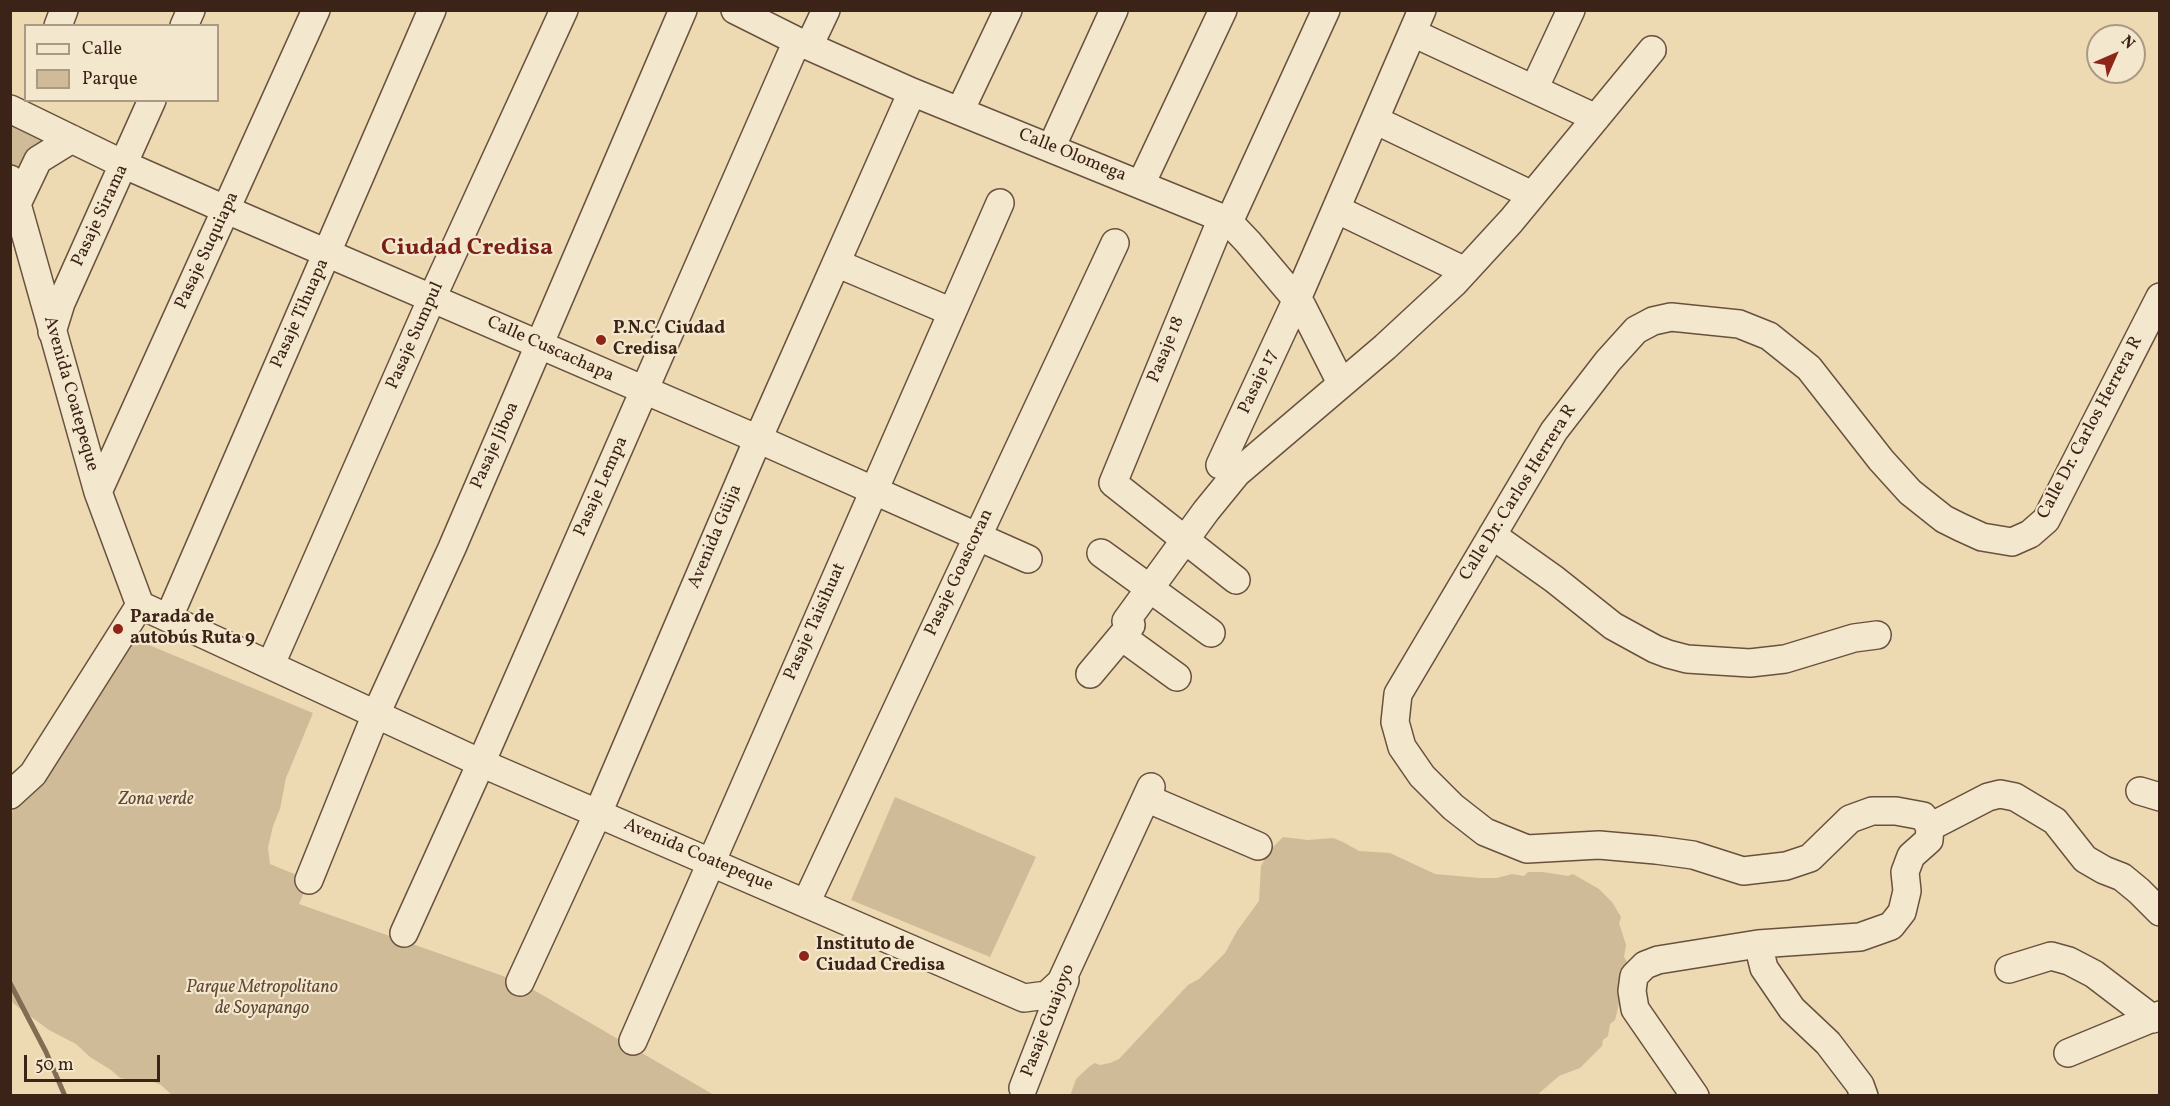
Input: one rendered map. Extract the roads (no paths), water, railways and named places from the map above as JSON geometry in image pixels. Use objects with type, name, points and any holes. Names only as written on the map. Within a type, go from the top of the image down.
[{"type":"street","points":[[58,24],[64,10]]},
{"type":"street","points":[[185,24],[191,10]]},
{"type":"street","name":"Pasaje Suquiapa","points":[[98,492],[316,10]]},
{"type":"street","name":"Pasaje Tihuapa","points":[[169,617],[432,10]]},
{"type":"street","name":"Pasaje Sumpul","points":[[271,664],[432,298],[564,10]]},
{"type":"street","name":"Pasaje Jiboa","points":[[309,880],[376,714],[452,548],[540,346],[682,10]]},
{"type":"street","name":"Calle Olomega","points":[[735,10],[803,44],[912,92],[1142,184],[1225,220],[1297,299],[1313,323],[1341,383]]},
{"type":"street","name":"Pasaje Lempa","points":[[404,933],[482,763],[644,391],[803,44],[826,10]]},
{"type":"street","points":[[960,111],[1008,10]]},
{"type":"street","points":[[1051,148],[1114,10]]},
{"type":"street","points":[[1142,184],[1223,10]]},
{"type":"street","name":"Pasaje 18","points":[[1185,541],[1113,483],[1225,220],[1326,10]]},
{"type":"street","points":[[1534,89],[1571,10]]},
{"type":"street","points":[[1417,22],[1534,89],[1596,118]]},
{"type":"street","name":"Pasaje 17","points":[[1220,465],[1297,299],[1417,22]]},
{"type":"street","points":[[1090,674],[1131,625],[1126,621],[1217,496],[1244,467],[1408,327],[1465,271],[1532,195],[1652,50]]},
{"type":"street","name":"Avenida Güija","points":[[520,982],[598,813],[758,439],[912,92]]},
{"type":"street","name":"Pasaje Sirama","points":[[52,332],[61,303],[125,165],[151,102]]},
{"type":"street","name":"Calle Cuscachapa","points":[[19,108],[72,139],[125,165],[758,439],[1028,559]]},
{"type":"street","points":[[1375,120],[1532,195]]},
{"type":"street","points":[[14,191],[38,160],[72,139]]},
{"type":"street","name":"Avenida Coatepeque","points":[[14,191],[98,492],[140,605],[482,763],[1024,998],[1047,995],[1061,982],[1148,792],[1258,846]]},
{"type":"street","name":"Pasaje Taisihuat","points":[[633,1041],[1000,203]]},
{"type":"street","points":[[1336,209],[1465,271]]},
{"type":"street","name":"Pasaje Goascoran","points":[[806,903],[1115,243]]},
{"type":"street","points":[[836,263],[952,312]]},
{"type":"street","name":"Calle Dr. Carlos Herrera R","points":[[1930,827],[1923,816],[1896,811],[1872,811],[1850,819],[1810,858],[1786,866],[1743,871],[1693,855],[1656,850],[1599,845],[1527,849],[1485,832],[1453,807],[1422,776],[1402,747],[1395,722],[1398,694],[1554,431],[1608,360],[1636,330],[1653,321],[1671,317],[1739,324],[1769,336],[1809,368],[1881,460],[1910,492],[1944,519],[1960,527],[1982,537],[2012,542],[2030,534],[2046,520],[2160,297]]},
{"type":"street","points":[[1492,535],[1554,579],[1613,626],[1668,654],[1688,659],[1750,663],[1785,659],[1854,638],[1878,635]]},
{"type":"street","points":[[1185,541],[1236,580]]},
{"type":"street","points":[[1101,554],[1210,633]]},
{"type":"street","points":[[10,795],[33,774],[140,605]]},
{"type":"street","points":[[1122,637],[1177,677]]},
{"type":"street","points":[[1695,1095],[1635,1009],[1632,991],[1634,976],[1645,965],[1658,960],[1758,944],[1860,937],[1891,926],[1902,912],[1907,891],[1905,872],[1911,856],[1929,840],[1930,827],[1988,797],[2000,794],[2015,797],[2055,821],[2085,859],[2122,877],[2160,912]]},
{"type":"street","points":[[1758,944],[1764,968],[1792,1009],[1828,1043],[1860,1085],[1864,1095]]},
{"type":"street","name":"Pasaje Guajoyo","points":[[1023,1088],[1075,955]]},
{"type":"street","points":[[2008,969],[2051,956],[2094,974],[2156,1017]]},
{"type":"street","points":[[2068,1053],[2156,1017]]},
{"type":"waterway","points":[[10,983],[46,1052],[65,1096]]},
{"type":"place","name":"P.N.C. Ciudad Credisa","points":[[601,340]]},
{"type":"place","name":"Parada de autobús Ruta 9","points":[[118,629]]},
{"type":"place","name":"Instituto de Ciudad Credisa","points":[[804,956]]},
{"type":"district","name":"Ciudad Credisa","points":[[467,250]]},
{"type":"park label","name":"Zona verde","points":[[156,801]]},
{"type":"park label","name":"Parque Metropolitano de Soyapango","points":[[262,999]]}]
